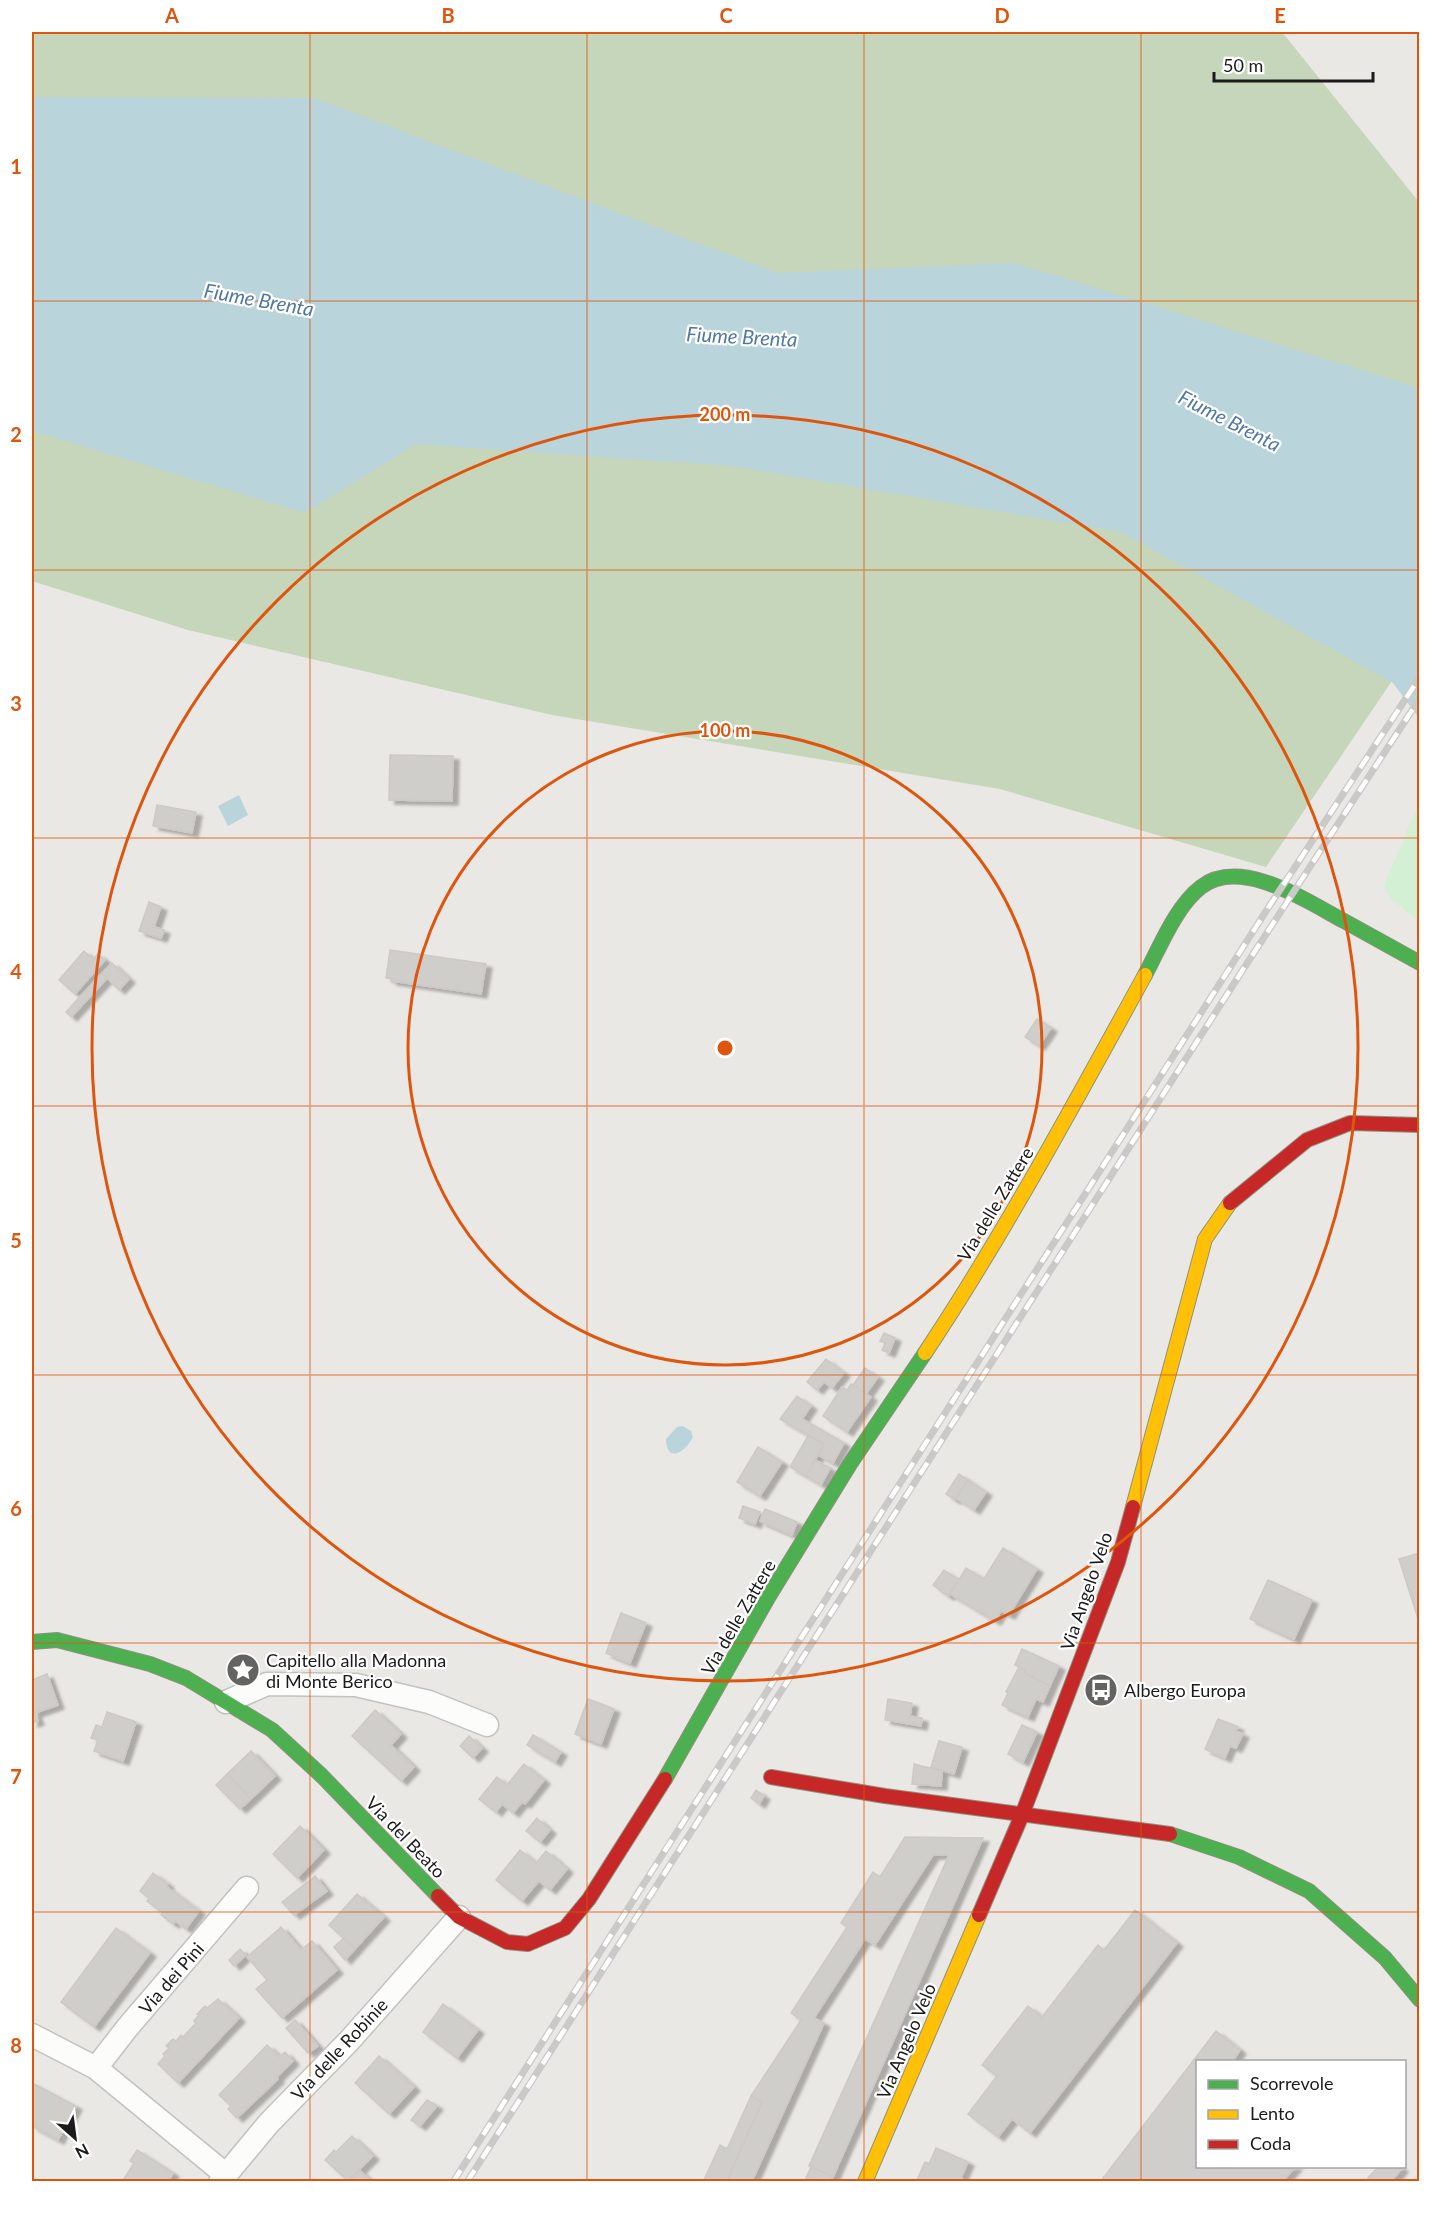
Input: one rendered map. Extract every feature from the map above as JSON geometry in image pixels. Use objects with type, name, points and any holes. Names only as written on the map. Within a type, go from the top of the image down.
[{"type":"street","name":"Via delle Zattere","points":[[687,1743],[769,1596],[850,1464],[952,1311],[1027,1187],[1185,904],[1206,882],[1229,877],[1263,880],[1283,888],[1419,963]]},
{"type":"street","name":"Via Angelo Velo","points":[[865,2181],[1022,1815],[1118,1562],[1205,1239],[1233,1199],[1307,1140],[1350,1123],[1419,1125]]},
{"type":"street","name":"Via del Beato","points":[[32,1642],[57,1640],[150,1664],[186,1678],[273,1730],[322,1776],[459,1917],[507,1942],[528,1944],[565,1928],[595,1890],[687,1743]]},
{"type":"street","points":[[226,1702],[267,1684],[356,1685],[429,1702],[488,1725]]},
{"type":"street","points":[[771,1777],[885,1797],[1163,1832],[1239,1857],[1310,1891],[1385,1958],[1419,2000]]},
{"type":"street","name":"Via dei Pini","points":[[96,2068],[127,2028],[247,1888]]},
{"type":"street","name":"Via delle Robinie","points":[[223,2178],[268,2123],[349,2041],[459,1917]]},
{"type":"street","points":[[32,2035],[96,2068],[223,2178]]},
{"type":"green space","points":[[32,32],[1282,32],[1419,202],[1419,641],[1266,867],[1000,789],[552,715],[188,630],[32,581]]},
{"type":"green space","points":[[1419,808],[1419,921],[1391,899],[1384,886],[1409,825]]},
{"type":"water","name":"Fiume Brenta","points":[[32,97],[314,98],[777,273],[1015,263],[1419,388],[1419,718],[1393,683],[1121,532],[731,466],[416,444],[305,513],[32,431]]},
{"type":"water","points":[[239,795],[248,815],[228,826],[218,806]]},
{"type":"water","points":[[683,1426],[691,1431],[693,1437],[682,1451],[670,1452],[666,1439],[677,1427]]},
{"type":"building","points":[[390,755],[453,756],[452,801],[389,800]]},
{"type":"building","points":[[157,805],[196,812],[192,833],[153,826]]},
{"type":"building","points":[[149,902],[161,907],[154,927],[164,930],[161,938],[139,931]]},
{"type":"building","points":[[390,950],[486,964],[481,994],[391,981],[392,979],[386,978]]},
{"type":"building","points":[[84,951],[93,959],[98,954],[105,960],[75,994],[59,980]]},
{"type":"building","points":[[112,963],[129,979],[119,990],[102,973]]},
{"type":"building","points":[[102,973],[107,978],[71,1017],[66,1012]]},
{"type":"building","points":[[1037,1019],[1051,1028],[1039,1046],[1025,1037]]},
{"type":"building","points":[[884,1333],[895,1338],[889,1353],[882,1350],[885,1343],[880,1341]]},
{"type":"building","points":[[826,1359],[844,1373],[832,1388],[824,1382],[817,1390],[807,1382]]},
{"type":"building","points":[[865,1368],[878,1377],[866,1394],[853,1385]]},
{"type":"building","points":[[851,1384],[871,1397],[847,1432],[823,1416],[842,1387],[847,1390]]},
{"type":"building","points":[[797,1396],[811,1406],[802,1419],[844,1443],[833,1463],[818,1455],[824,1444],[780,1419]]},
{"type":"building","points":[[808,1436],[824,1444],[806,1476],[790,1467]]},
{"type":"building","points":[[758,1447],[782,1462],[760,1496],[737,1482]]},
{"type":"building","points":[[815,1460],[830,1468],[821,1485],[806,1476]]},
{"type":"building","points":[[959,1474],[968,1480],[955,1500],[946,1494]]},
{"type":"building","points":[[968,1480],[986,1492],[974,1510],[956,1498]]},
{"type":"building","points":[[743,1506],[760,1512],[755,1524],[739,1518]]},
{"type":"building","points":[[765,1509],[797,1522],[792,1535],[760,1521]]},
{"type":"building","points":[[1003,1548],[1037,1569],[1009,1615],[1001,1611],[995,1621],[950,1594],[966,1568],[984,1579]]},
{"type":"building","points":[[1420,1553],[1420,1625],[1399,1559]]},
{"type":"building","points":[[944,1570],[959,1580],[948,1596],[933,1585]]},
{"type":"building","points":[[1268,1580],[1312,1600],[1294,1639],[1250,1619]]},
{"type":"building","points":[[621,1613],[646,1623],[630,1663],[606,1653]]},
{"type":"building","points":[[1022,1649],[1059,1666],[1050,1686],[1024,1673],[1025,1670],[1015,1665]]},
{"type":"building","points":[[1019,1667],[1025,1670],[1024,1673],[1050,1686],[1043,1702],[1036,1699],[1028,1717],[1002,1705]]},
{"type":"building","points":[[47,1674],[58,1705],[35,1713],[38,1721],[32,1723],[32,1680]]},
{"type":"building","points":[[588,1699],[614,1709],[601,1744],[575,1734]]},
{"type":"building","points":[[888,1699],[912,1703],[910,1716],[922,1718],[921,1726],[885,1720]]},
{"type":"building","points":[[375,1710],[401,1734],[391,1745],[414,1767],[401,1781],[352,1736]]},
{"type":"building","points":[[107,1712],[136,1722],[123,1761],[94,1751],[98,1740],[91,1738],[96,1725],[102,1727]]},
{"type":"building","points":[[1218,1719],[1238,1727],[1236,1731],[1243,1734],[1236,1748],[1230,1746],[1225,1758],[1205,1749]]},
{"type":"building","points":[[1022,1725],[1037,1732],[1023,1762],[1008,1754]]},
{"type":"building","points":[[533,1735],[561,1752],[555,1762],[527,1745]]},
{"type":"building","points":[[469,1736],[482,1748],[473,1758],[460,1746]]},
{"type":"building","points":[[939,1741],[962,1747],[954,1774],[931,1767]]},
{"type":"building","points":[[251,1751],[275,1776],[251,1799],[227,1774]]},
{"type":"building","points":[[524,1764],[544,1780],[525,1804],[522,1802],[513,1813],[502,1804],[496,1812],[479,1799],[497,1777],[507,1785]]},
{"type":"building","points":[[914,1764],[942,1771],[941,1786],[912,1784]]},
{"type":"building","points":[[227,1774],[251,1799],[240,1809],[216,1785]]},
{"type":"building","points":[[756,1790],[764,1796],[759,1804],[751,1798]]},
{"type":"building","points":[[537,1818],[550,1830],[540,1842],[526,1831]]},
{"type":"building","points":[[300,1826],[324,1850],[297,1878],[273,1854]]},
{"type":"building","points":[[905,1837],[983,1838],[833,2177],[809,2166],[949,1855],[933,1855],[875,1945],[865,1939],[814,2018],[824,2023],[752,2181],[754,2182],[731,2182],[732,2180],[728,2178],[762,2102],[751,2096],[801,2020],[791,2013],[847,1927],[841,1923],[873,1872],[880,1877]]},
{"type":"building","points":[[520,1850],[536,1863],[546,1851],[567,1869],[550,1890],[539,1881],[522,1901],[496,1880]]},
{"type":"building","points":[[153,1873],[199,1911],[186,1929],[175,1921],[173,1924],[161,1915],[163,1913],[147,1901],[149,1898],[140,1891]]},
{"type":"building","points":[[315,1876],[327,1891],[294,1915],[282,1902]]},
{"type":"building","points":[[357,1894],[384,1917],[355,1949],[329,1925]]},
{"type":"building","points":[[1135,1910],[1177,1943],[1030,2133],[1012,2119],[998,2137],[968,2114],[997,2076],[982,2065],[1028,2006],[1042,2017],[1098,1945],[1104,1950]]},
{"type":"building","points":[[281,1927],[301,1950],[312,1941],[337,1970],[282,2018],[256,1989],[267,1980],[247,1957]]},
{"type":"building","points":[[116,1928],[150,1953],[94,2027],[61,2002]]},
{"type":"building","points":[[344,1938],[355,1949],[345,1960],[334,1947]]},
{"type":"building","points":[[240,1949],[246,1955],[234,1966],[229,1960]]},
{"type":"building","points":[[218,1999],[239,2018],[178,2083],[158,2064],[169,2048],[166,2046],[173,2039],[176,2041],[181,2035],[183,2037],[196,2023],[194,2021],[199,2015],[197,2014],[205,2006],[207,2008]]},
{"type":"building","points":[[443,2004],[478,2030],[457,2058],[423,2032]]},
{"type":"building","points":[[295,2020],[318,2046],[308,2053],[286,2028]]},
{"type":"building","points":[[1216,2031],[1240,2050],[1233,2060],[1196,2060],[1196,2168],[1294,2168],[1282,2182],[1100,2182]]},
{"type":"building","points":[[267,2045],[280,2057],[285,2052],[293,2061],[277,2077],[278,2079],[237,2118],[228,2109],[231,2106],[219,2095]]},
{"type":"building","points":[[379,2056],[414,2087],[389,2114],[355,2083]]},
{"type":"building","points":[[32,2083],[76,2106],[58,2140],[32,2126]]},
{"type":"building","points":[[751,2096],[762,2102],[728,2178],[732,2180],[731,2182],[703,2182],[720,2145],[727,2149]]},
{"type":"building","points":[[427,2100],[437,2106],[420,2126],[411,2120]]},
{"type":"building","points":[[352,2136],[373,2156],[348,2181],[325,2160]]},
{"type":"building","points":[[936,2148],[968,2162],[961,2178],[966,2182],[916,2182],[925,2162],[929,2164]]},
{"type":"building","points":[[137,2150],[173,2173],[168,2182],[122,2182],[134,2163],[130,2161]]},
{"type":"building","points":[[811,2167],[833,2177],[829,2182],[814,2182],[806,2178]]},
{"type":"building","points":[[1377,2168],[1402,2168],[1391,2182],[1368,2182],[1368,2178]]},
{"type":"building","points":[[359,2170],[368,2178],[365,2182],[348,2182]]},
{"type":"railway","points":[[453,2182],[1270,905],[1420,677]]},
{"type":"railway","points":[[467,2182],[1244,968],[1420,698]]},
{"type":"traffic: fast","points":[[1145,975],[1176,916],[1192,895],[1201,887],[1217,879],[1235,877],[1254,879],[1274,885],[1312,903],[1420,963]]},
{"type":"traffic: fast","points":[[665,1779],[769,1596],[850,1464],[925,1353]]},
{"type":"traffic: fast","points":[[32,1642],[57,1640],[150,1664],[186,1678],[272,1730],[322,1776],[438,1896]]},
{"type":"traffic: fast","points":[[1170,1834],[1239,1857],[1309,1891],[1385,1958],[1420,2000]]},
{"type":"traffic: slow","points":[[925,1353],[1012,1213],[1145,975]]},
{"type":"traffic: slow","points":[[1133,1507],[1205,1239],[1230,1203]]},
{"type":"traffic: slow","points":[[865,2182],[979,1915]]},
{"type":"traffic: jam","points":[[1230,1203],[1307,1140],[1350,1123],[1420,1125]]},
{"type":"traffic: jam","points":[[979,1915],[1022,1815],[1118,1562],[1133,1507]]},
{"type":"traffic: jam","points":[[771,1777],[885,1796],[1170,1834]]},
{"type":"traffic: jam","points":[[438,1896],[459,1917],[507,1942],[528,1944],[565,1928],[589,1899],[665,1779]]},
{"type":"place","name":"Capitello alla Madonna di Monte Berico","points":[[243,1670]]},
{"type":"place","name":"Albergo Europa","points":[[1101,1690]]}]
